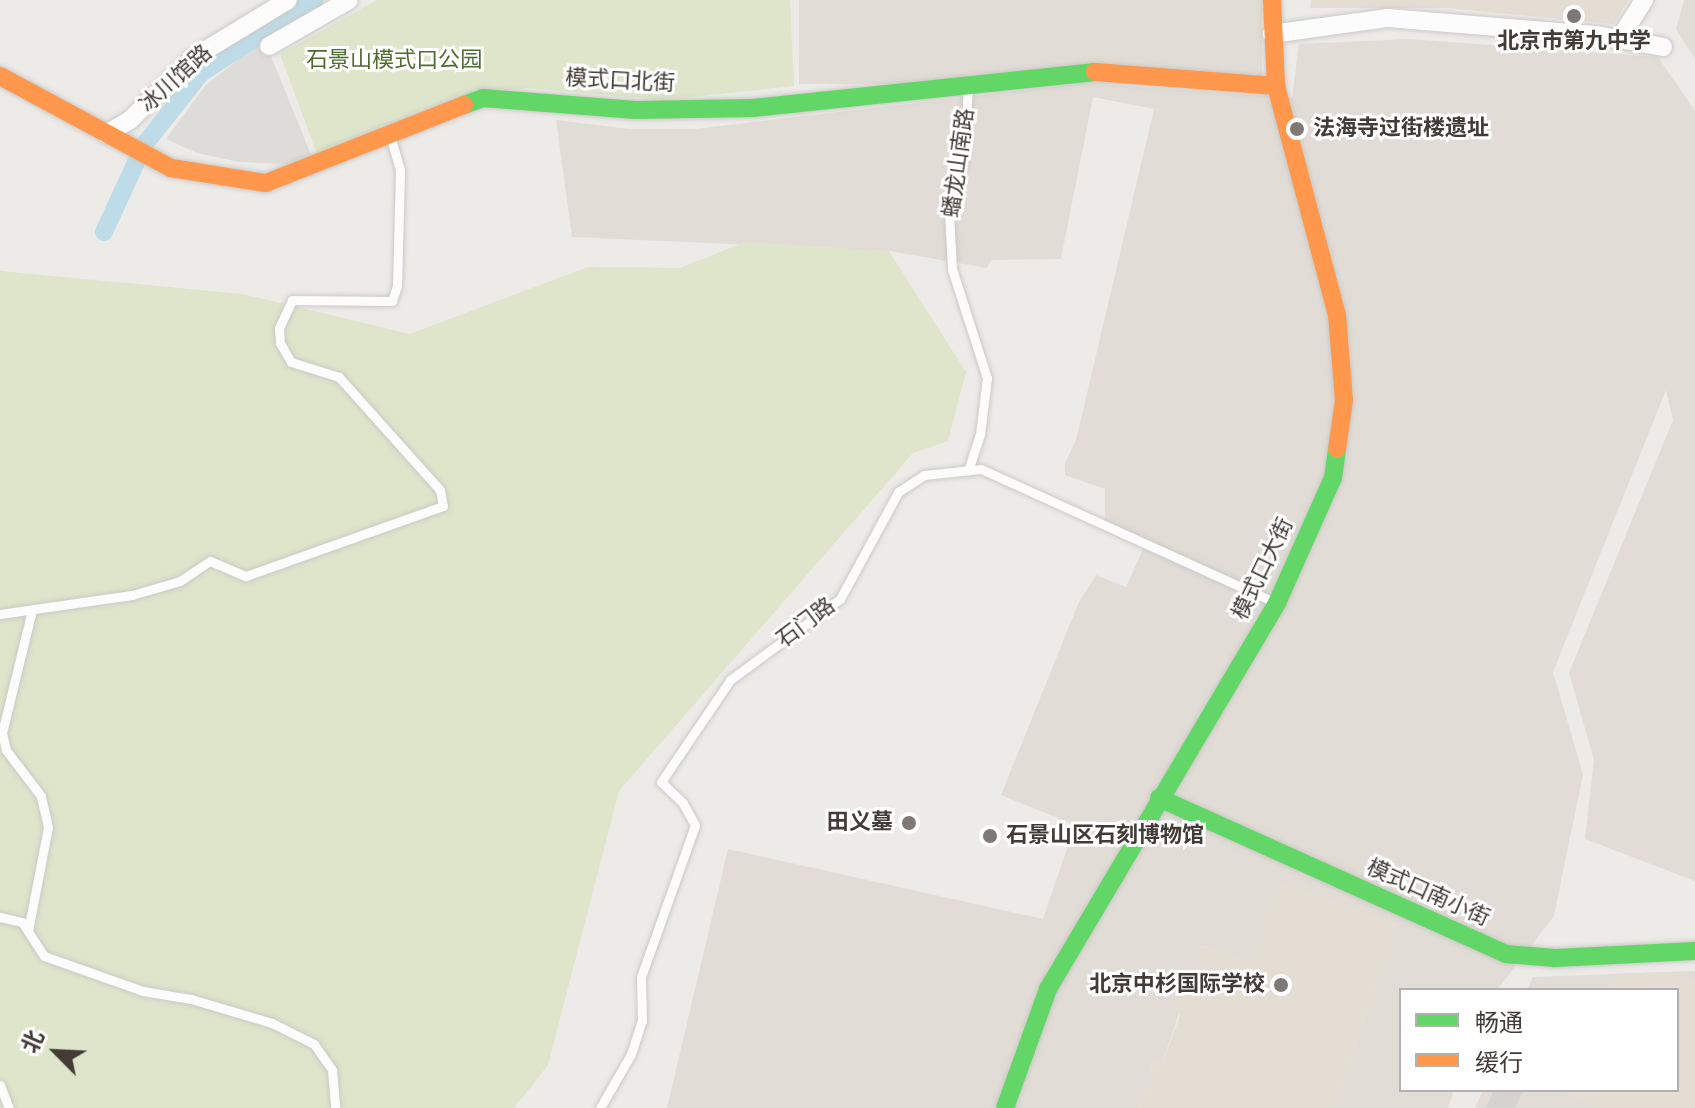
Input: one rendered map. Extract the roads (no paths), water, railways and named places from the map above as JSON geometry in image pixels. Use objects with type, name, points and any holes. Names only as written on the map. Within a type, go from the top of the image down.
[{"type":"street","name":"冰川馆路","points":[[106,134],[130,120],[193,58],[288,0]]},
{"type":"street","points":[[269,46],[349,0]]},
{"type":"street","name":"模式口大街","points":[[1005,1108],[1048,989],[1277,603],[1333,478],[1344,400],[1337,315],[1276,86],[1272,0]]},
{"type":"street","points":[[1620,38],[1644,0]]},
{"type":"street","points":[[1272,34],[1388,18],[1620,38],[1663,47]]},
{"type":"street","name":"模式口北街","points":[[0,76],[132,151],[171,168],[266,183],[483,98],[636,110],[753,108],[1091,72],[1276,86]]},
{"type":"street","name":"模式口南小街","points":[[1159,798],[1506,954],[1555,958],[1695,951]]},
{"type":"lane","name":"蟠龙山南路","points":[[968,87],[964,155],[949,213],[952,269],[987,378],[980,434],[968,470]]},
{"type":"lane","points":[[0,614],[132,595],[180,581],[210,561],[246,576],[443,506],[440,490],[339,377],[291,362],[280,343],[279,328],[292,300],[392,301],[397,286],[400,170],[389,135]]},
{"type":"lane","name":"石门路","points":[[600,1108],[631,1054],[642,1021],[641,977],[695,825],[683,803],[661,782],[730,680],[840,599],[898,492],[924,475],[981,469],[1277,603]]},
{"type":"lane","points":[[28,931],[48,827],[41,796],[6,750],[2,733],[32,610]]},
{"type":"lane","points":[[0,917],[22,922],[44,956],[143,991],[191,999],[272,1023],[314,1044],[332,1070],[335,1108]]},
{"type":"lane","points":[[0,1085],[9,1108]]},
{"type":"waterway","points":[[104,232],[144,145],[201,73],[314,0]]},
{"type":"place","name":"北京市第九中学","points":[[1574,16]]},
{"type":"place","name":"法海寺过街楼遗址","points":[[1297,129]]},
{"type":"place","name":"田义墓","points":[[909,823]]},
{"type":"place","name":"石景山区石刻博物馆","points":[[990,836]]},
{"type":"place","name":"北京中杉国际学校","points":[[1281,985]]},
{"type":"park label","name":"石景山模式口公园","points":[[394,61]]}]
